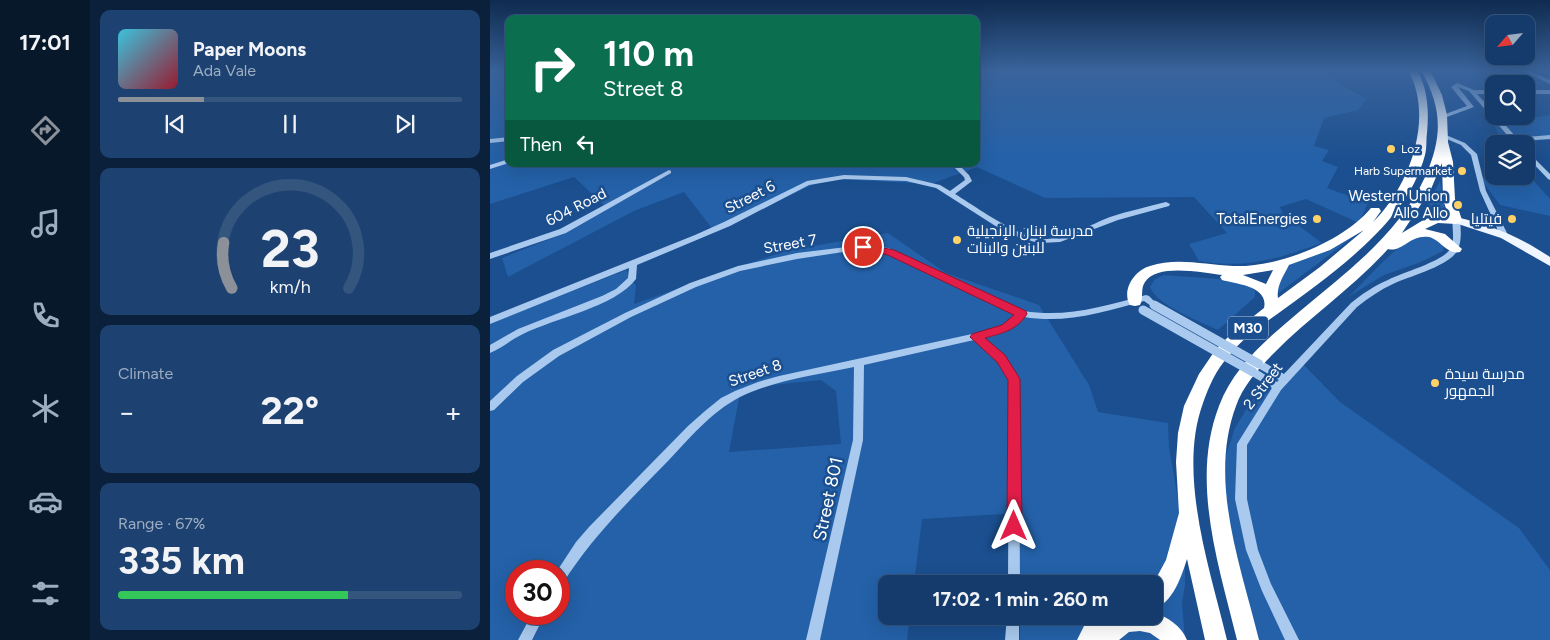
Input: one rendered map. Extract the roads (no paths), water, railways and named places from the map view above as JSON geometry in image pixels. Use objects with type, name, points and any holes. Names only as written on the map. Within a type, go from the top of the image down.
[{"type":"highway","name":"M30","points":[[1216,640],[1189,512],[1185,482],[1186,451],[1193,407],[1218,358],[1234,339],[1365,238],[1402,192],[1416,165],[1423,129],[1422,100]]},
{"type":"highway","name":"M30","points":[[1248,640],[1219,516],[1216,464],[1222,424],[1236,388],[1270,346],[1367,262],[1396,234],[1419,202],[1434,170],[1444,139],[1442,116],[1438,101]]},
{"type":"highway","points":[[1367,262],[1409,235],[1422,224],[1443,217],[1456,220],[1447,190],[1449,163],[1444,139]]},
{"type":"highway","points":[[1144,303],[1134,289],[1143,275],[1158,268],[1236,271],[1283,264],[1349,235],[1363,224],[1386,199],[1402,192]]},
{"type":"highway","points":[[1409,235],[1422,232],[1433,234],[1446,240],[1455,249]]},
{"type":"highway","points":[[1270,311],[1272,303],[1270,295],[1275,278],[1283,264]]},
{"type":"highway","points":[[1144,303],[1144,289],[1148,281],[1157,276],[1170,273],[1243,279],[1260,286],[1270,295]]},
{"type":"highway","points":[[1163,589],[1171,575],[1189,512]]},
{"type":"highway","points":[[1104,640],[1127,621],[1138,618],[1162,626],[1176,640]]},
{"type":"highway","points":[[1088,640],[1096,625]]},
{"type":"main road","points":[[1456,220],[1520,242],[1550,262]]},
{"type":"street","points":[[1442,116],[1468,110],[1471,106],[1466,100]]},
{"type":"street","points":[[1438,101],[1457,111]]},
{"type":"street","points":[[1502,125],[1511,135]]},
{"type":"street","points":[[1535,139],[1550,137]]},
{"type":"street","points":[[490,141],[505,139]]},
{"type":"street","points":[[1444,139],[1458,142],[1474,154],[1483,191],[1504,235]]},
{"type":"street","points":[[490,167],[505,162]]},
{"type":"street","points":[[1535,162],[1550,178]]},
{"type":"street","points":[[951,193],[966,184],[969,179],[957,167]]},
{"type":"street","name":"604 Road","points":[[490,256],[563,231],[669,172]]},
{"type":"street","name":"Street 6","points":[[490,321],[727,224],[812,182],[850,176],[883,177],[926,182],[951,193],[1000,225],[1025,237],[1040,241],[1064,238],[1114,218],[1166,204]]},
{"type":"street","points":[[1455,249],[1456,220]]},
{"type":"street","name":"Street 7","points":[[490,406],[520,379],[556,353],[661,299],[732,271],[797,256],[851,248],[878,249],[952,280],[1022,314],[1039,318],[1080,315],[1144,303]]},
{"type":"street","name":"2 Street","points":[[1292,640],[1266,587],[1252,550],[1244,518],[1241,490],[1242,444],[1281,383],[1363,297],[1388,282],[1446,257],[1455,249]]},
{"type":"street","points":[[490,349],[522,331],[619,291],[632,279],[634,263]]},
{"type":"street","points":[[1144,303],[1281,383]]},
{"type":"street","name":"Street 8","points":[[570,562],[598,525],[682,440],[725,401],[751,388],[779,380],[939,343],[976,337],[1006,328],[1015,323],[1022,314]]},
{"type":"street","points":[[976,337],[1001,359],[1014,379],[1014,575]]},
{"type":"street","name":"Street 801","points":[[813,640],[858,440],[859,363]]},
{"type":"street","points":[[525,640],[533,625]]},
{"type":"street","points":[[1012,640],[1013,625]]},
{"type":"place","name":"Loz","points":[[1391,149]]},
{"type":"place","name":"Harb Supermarket","points":[[1462,171]]},
{"type":"place","name":"Western Union Allo Allo","points":[[1458,205]]},
{"type":"place","name":"TotalEnergies","points":[[1317,219]]},
{"type":"place","name":"فيتليا","points":[[1512,219]]},
{"type":"place","name":"مدرسة لبنان الإنجيلية للبنين والبنات","points":[[957,240]]},
{"type":"place","name":"مدرسة سيدة الجمهور","points":[[1435,383]]}]
